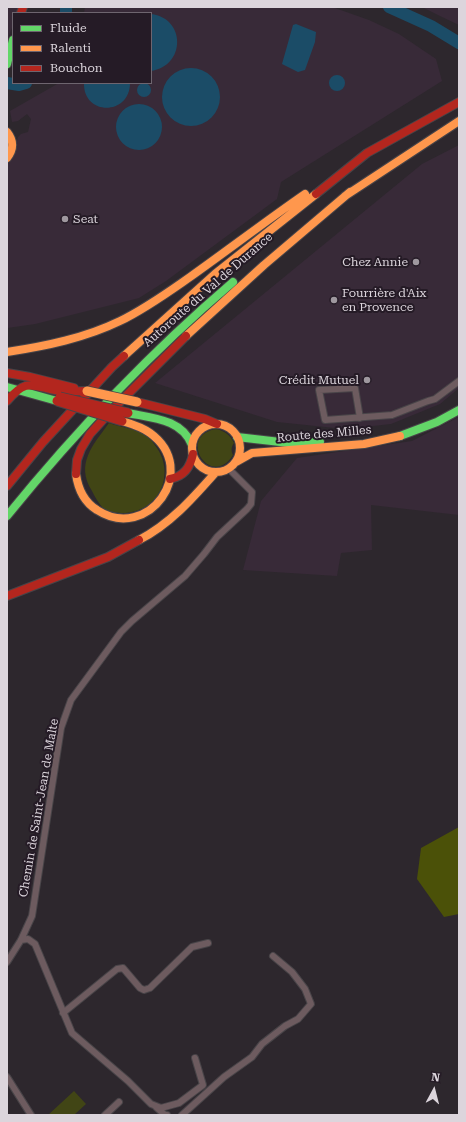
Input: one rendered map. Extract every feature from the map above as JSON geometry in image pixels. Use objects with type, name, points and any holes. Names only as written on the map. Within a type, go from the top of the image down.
[{"type":"main road","points":[[8,61],[12,44]]},
{"type":"main road","name":"Autoroute du Val de Durance","points":[[7,486],[60,423],[97,383],[132,348],[215,274],[368,153],[459,102]]},
{"type":"main road","name":"Autoroute du Val de Durance","points":[[7,516],[71,439],[144,362],[202,308],[262,257],[298,229],[350,192],[459,122]]},
{"type":"main road","points":[[7,132],[12,138],[13,144],[11,154],[7,158]]},
{"type":"main road","points":[[7,352],[46,345],[76,337],[133,314],[162,297],[274,215],[368,153]]},
{"type":"main road","points":[[7,373],[30,377],[62,394],[122,421],[141,428],[155,436],[166,452],[169,460],[170,479],[168,489],[163,498],[148,513],[132,519],[114,518],[102,514],[86,502],[78,486],[76,473],[77,460],[82,447],[97,428],[136,385],[173,348],[252,274],[350,192]]},
{"type":"main road","points":[[7,386],[62,394],[177,426],[185,431],[196,461],[201,467],[208,471],[223,472],[233,465],[240,450],[237,437],[233,431],[205,419],[87,391],[62,394]]},
{"type":"main road","points":[[7,401],[19,388]]},
{"type":"main road","name":"Route des Milles","points":[[237,437],[289,443],[360,439],[404,429],[432,420],[459,404]]},
{"type":"main road","name":"Route des Milles","points":[[233,465],[252,452],[357,445],[400,436],[437,422],[459,410]]},
{"type":"main road","points":[[170,479],[179,477],[186,471],[191,463],[194,438],[199,432],[211,425],[219,425]]},
{"type":"main road","points":[[7,596],[108,557],[147,536],[175,516],[190,502],[216,472]]},
{"type":"street","points":[[360,418],[355,388],[319,390],[325,420],[360,418],[392,415],[435,399],[459,381]]},
{"type":"street","name":"Chemin de Saint-Jean de Malte","points":[[7,962],[21,940],[32,916],[60,728],[70,700],[121,632],[184,576],[217,537],[251,504],[252,492],[233,465]]},
{"type":"street","points":[[21,940],[28,939],[35,944],[72,1033],[128,1081],[151,1104],[167,1115]]},
{"type":"street","points":[[63,1013],[117,969],[123,968],[140,988],[144,990],[150,988],[192,948],[208,943]]},
{"type":"street","points":[[182,1115],[224,1077],[252,1057],[262,1044],[285,1026],[298,1019],[311,1004],[304,989],[292,972],[273,956]]},
{"type":"street","points":[[155,1106],[161,1108],[180,1103],[203,1085],[195,1058]]},
{"type":"street","points":[[7,1077],[31,1115]]},
{"type":"street","points":[[105,1115],[118,1102]]},
{"type":"shaded area","points":[[7,7],[20,7],[18,12],[12,12],[12,28],[7,41]]},
{"type":"shaded area","points":[[85,7],[332,7],[369,20],[399,34],[436,59],[442,81],[281,182],[277,199],[166,281],[139,298],[35,324],[7,328],[7,164],[13,158],[18,137],[21,134],[28,132],[31,119],[27,114],[18,121],[12,122],[10,111],[57,84],[152,84],[152,12],[84,12]]},
{"type":"shaded area","points":[[422,7],[459,7],[459,25],[440,16]]},
{"type":"shaded area","points":[[459,145],[459,388],[440,404],[391,424],[345,429],[277,422],[155,383],[422,164]]},
{"type":"shaded area","points":[[459,417],[459,515],[371,505],[372,550],[341,553],[337,576],[243,570],[261,501],[297,458],[412,441]]},
{"type":"green space","points":[[109,423],[138,431],[146,435],[161,455],[164,467],[164,479],[161,490],[146,507],[134,512],[121,513],[104,509],[100,505],[87,481],[85,472],[88,455],[97,439]]},
{"type":"green space","points":[[216,429],[227,434],[234,443],[232,446],[233,455],[224,464],[215,467],[207,464],[201,458],[198,450],[199,441],[204,434]]},
{"type":"green space","points":[[459,827],[459,914],[444,917],[417,879],[421,848]]},
{"type":"green space","points":[[74,1091],[86,1104],[74,1115],[48,1115]]},
{"type":"water","points":[[152,14],[162,17],[171,24],[176,32],[176,52],[171,61],[162,67],[152,71]]},
{"type":"water","points":[[296,24],[316,32],[315,42],[305,70],[298,72],[282,64],[293,25]]},
{"type":"water","points":[[191,68],[202,70],[212,76],[218,86],[220,97],[218,108],[212,118],[202,124],[191,126],[180,124],[170,118],[164,108],[162,97],[164,86],[170,76],[180,70]]},
{"type":"water","points":[[337,75],[343,77],[345,83],[343,89],[337,91],[331,89],[329,83],[331,77]]},
{"type":"water","points":[[84,84],[130,84],[128,94],[123,102],[107,108],[98,106],[91,102],[86,94]]},
{"type":"water","points":[[140,84],[148,84],[151,87],[151,93],[147,97],[141,97],[137,93],[137,87]]},
{"type":"water","points":[[134,104],[144,104],[152,108],[158,114],[162,122],[162,132],[158,140],[152,146],[144,150],[134,150],[126,146],[120,140],[116,132],[116,122],[120,114],[126,108]]},
{"type":"waterway","points":[[66,7],[66,12]]},
{"type":"waterway","points":[[389,7],[431,26],[459,43]]},
{"type":"waterway","points":[[7,83],[12,84]]},
{"type":"waterway","points":[[13,84],[22,84]]},
{"type":"traffic: fast","points":[[7,64],[12,44]]},
{"type":"traffic: fast","points":[[7,516],[87,423],[143,365],[233,282]]},
{"type":"traffic: fast","points":[[7,387],[57,401]]},
{"type":"traffic: fast","points":[[400,436],[437,422],[459,410]]},
{"type":"traffic: fast","points":[[128,413],[156,418],[174,425],[187,436],[192,445]]},
{"type":"traffic: fast","points":[[237,437],[289,443],[320,442]]},
{"type":"traffic: slow","points":[[345,196],[459,121]]},
{"type":"traffic: slow","points":[[7,132],[12,142],[12,148],[7,158]]},
{"type":"traffic: slow","points":[[186,336],[264,265],[350,192]]},
{"type":"traffic: slow","points":[[7,352],[79,337],[107,327],[129,316],[173,289],[305,194]]},
{"type":"traffic: slow","points":[[124,356],[215,274],[316,194]]},
{"type":"traffic: slow","points":[[87,391],[137,402]]},
{"type":"traffic: slow","points":[[76,474],[82,495],[92,507],[116,518],[134,517],[150,510],[162,498],[169,482],[170,465],[164,448],[147,431],[122,421]]},
{"type":"traffic: slow","points":[[216,424],[225,426],[233,431],[238,439],[240,448],[238,457],[233,465],[225,470],[216,472],[207,470],[199,465],[194,457],[192,448],[194,439],[199,431],[207,426],[216,424]]},
{"type":"traffic: slow","points":[[236,462],[252,453],[364,444],[400,436]]},
{"type":"traffic: slow","points":[[139,540],[171,519],[215,473]]},
{"type":"traffic: jam","points":[[21,12],[23,7]]},
{"type":"traffic: jam","points":[[316,194],[367,153],[459,102]]},
{"type":"traffic: jam","points":[[76,474],[77,460],[81,449],[90,434],[186,336]]},
{"type":"traffic: jam","points":[[7,486],[43,442],[124,356]]},
{"type":"traffic: jam","points":[[7,373],[74,388]]},
{"type":"traffic: jam","points":[[7,401],[19,389],[29,385],[59,391],[87,391]]},
{"type":"traffic: jam","points":[[60,397],[128,413]]},
{"type":"traffic: jam","points":[[57,401],[122,421]]},
{"type":"traffic: jam","points":[[137,402],[205,419],[217,424]]},
{"type":"traffic: jam","points":[[170,479],[175,478],[186,471],[193,454]]},
{"type":"traffic: jam","points":[[7,596],[108,557],[139,540]]},
{"type":"place","name":"Seat","points":[[65,219]]},
{"type":"place","name":"Chez Annie","points":[[416,262]]},
{"type":"place","name":"Fourrière d'Aix en Provence","points":[[334,300]]},
{"type":"place","name":"Crédit Mutuel","points":[[367,380]]}]
